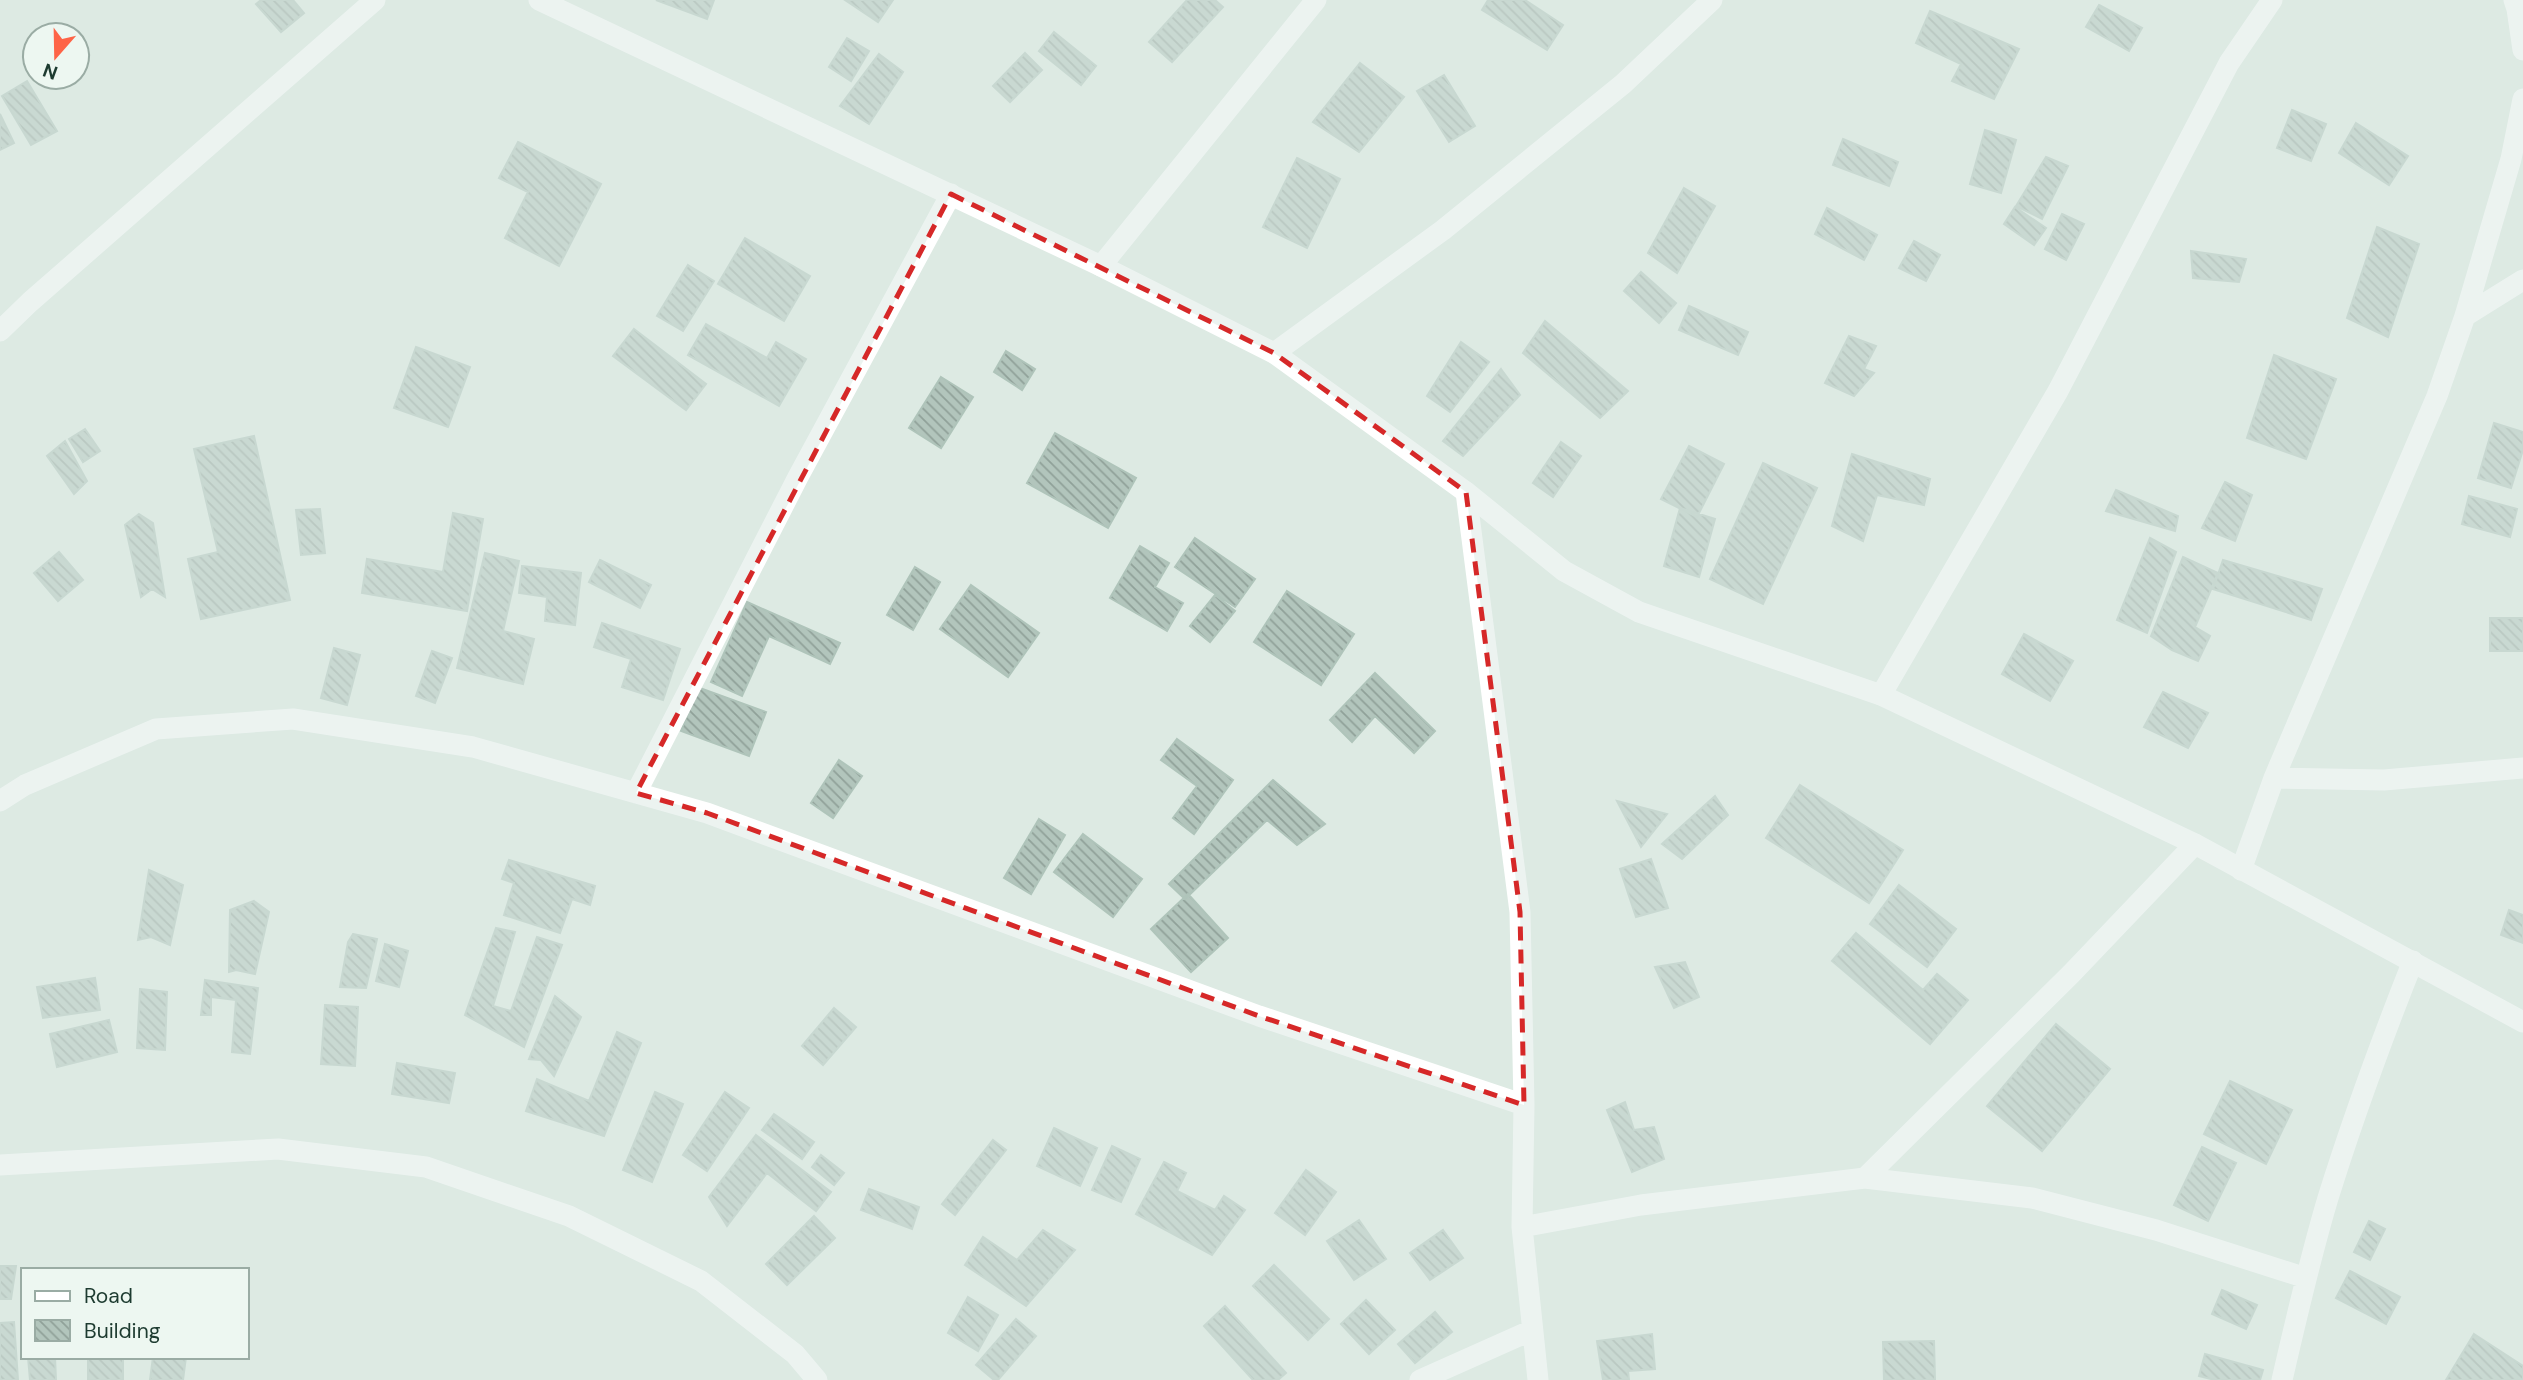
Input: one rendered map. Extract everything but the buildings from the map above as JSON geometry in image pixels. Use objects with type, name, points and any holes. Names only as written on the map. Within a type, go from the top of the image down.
[{"type":"street","points":[[0,331],[375,0]]},
{"type":"street","points":[[538,0],[951,194],[1274,353],[1466,492],[1564,571],[1639,612],[1881,695],[2195,844],[2523,1022]]},
{"type":"street","points":[[1101,266],[1316,0]]},
{"type":"street","points":[[1274,353],[1454,221],[1623,84],[1713,0]]},
{"type":"street","points":[[1881,695],[2058,391],[2229,63],[2272,0]]},
{"type":"street","points":[[2514,0],[2523,50]]},
{"type":"street","points":[[2241,870],[2274,778],[2437,396],[2465,316],[2511,159],[2523,99]]},
{"type":"street","points":[[636,793],[798,477],[951,194]]},
{"type":"street","points":[[2465,316],[2523,280]]},
{"type":"street","points":[[1466,492],[1520,912],[1524,1105],[1522,1227],[1538,1380]]},
{"type":"street","points":[[0,801],[25,785],[156,729],[293,719],[472,747],[707,813],[1246,1011],[1524,1105]]},
{"type":"street","points":[[2274,778],[2384,780],[2523,768]]},
{"type":"street","points":[[1865,1178],[2071,974],[2195,844]]},
{"type":"street","points":[[2282,1380],[2328,1199],[2366,1081],[2413,961]]},
{"type":"street","points":[[0,1165],[278,1149],[426,1167],[569,1216],[701,1281],[795,1354],[817,1380]]},
{"type":"street","points":[[1522,1227],[1641,1205],[1865,1178],[2032,1198],[2156,1230],[2306,1278]]},
{"type":"street","points":[[1420,1380],[1532,1330]]},
{"type":"highlighted area","points":[[951,194],[1274,353],[1466,492],[1520,912],[1524,1105],[1259,1016],[707,813],[636,793]]}]
